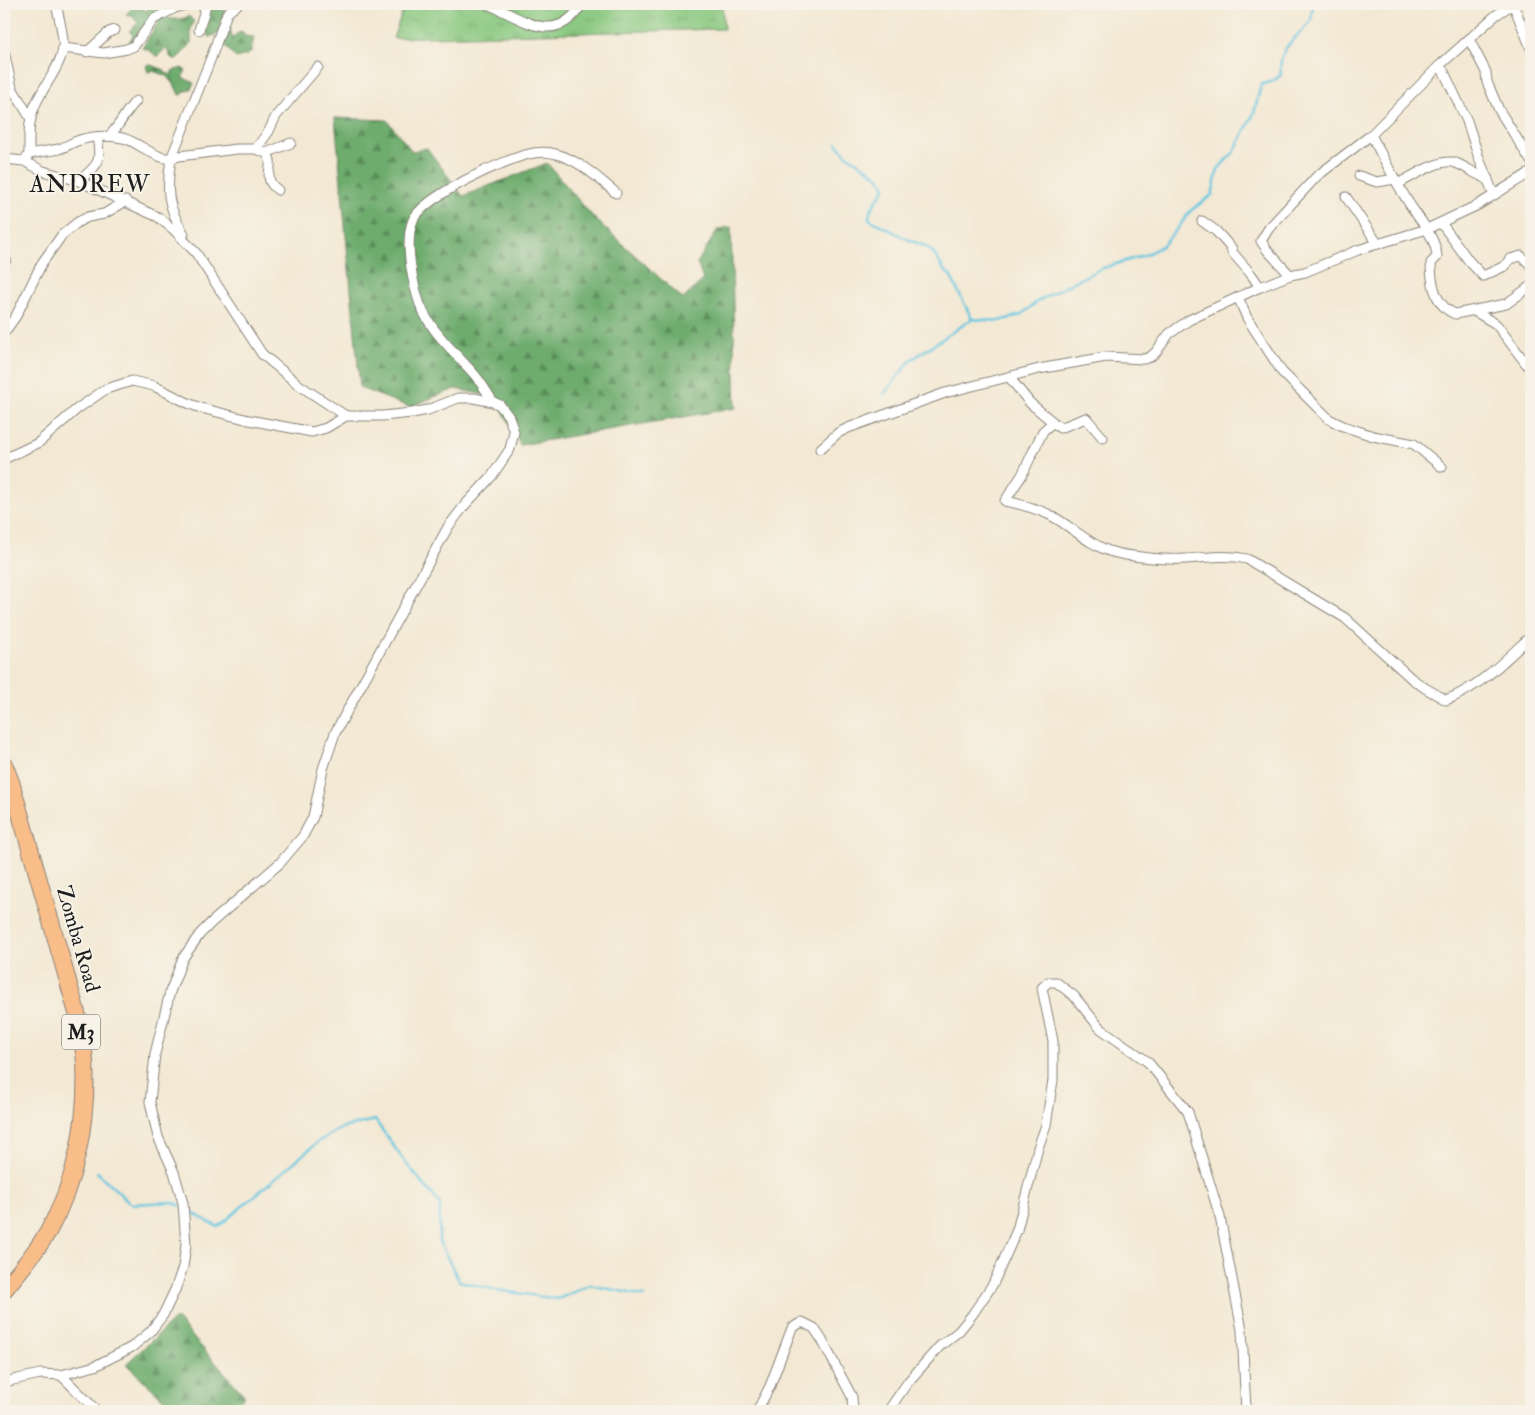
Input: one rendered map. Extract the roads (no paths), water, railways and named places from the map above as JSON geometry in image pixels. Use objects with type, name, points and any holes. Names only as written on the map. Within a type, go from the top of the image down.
[{"type":"highway","name":"Zomba Road","points":[[4,764],[11,782],[77,1013],[83,1042],[86,1084],[77,1159],[66,1194],[48,1232],[26,1264],[4,1290]]},
{"type":"street","points":[[26,158],[34,108],[49,81],[63,48],[56,4]]},
{"type":"street","points":[[63,48],[104,53],[127,49],[134,46],[154,19],[175,8],[188,4]]},
{"type":"street","points":[[199,4],[204,6],[205,9],[199,30]]},
{"type":"street","points":[[238,4],[227,13],[212,58],[172,160],[168,177],[170,207],[190,245],[262,354],[299,385],[346,416]]},
{"type":"street","points":[[487,4],[534,25],[554,28],[570,20],[582,4]]},
{"type":"street","points":[[1290,275],[1261,241],[1269,228],[1317,176],[1371,136],[1439,66],[1496,15],[1513,4],[1531,48]]},
{"type":"street","points":[[87,52],[109,32],[115,30]]},
{"type":"street","points":[[1469,39],[1486,72],[1487,82],[1499,110],[1531,161]]},
{"type":"street","points":[[4,51],[12,88],[31,119]]},
{"type":"street","points":[[1439,66],[1444,72],[1467,121],[1494,196]]},
{"type":"street","points":[[256,149],[269,131],[276,116],[318,67]]},
{"type":"street","points":[[109,136],[127,110],[136,101]]},
{"type":"street","points":[[4,159],[26,158],[59,149],[77,141],[109,136],[124,138],[156,155],[172,160],[179,156],[237,148],[256,149],[266,153],[270,160],[269,181],[271,186],[278,190]]},
{"type":"street","points":[[1371,136],[1437,249],[1437,257],[1431,263],[1431,275],[1437,298],[1447,311],[1455,314],[1506,304],[1531,286]]},
{"type":"street","points":[[78,181],[96,166],[99,160],[100,153],[97,137]]},
{"type":"street","points":[[266,153],[291,143]]},
{"type":"street","points":[[493,402],[475,375],[451,350],[425,315],[417,296],[410,251],[410,229],[414,218],[424,207],[464,181],[521,156],[533,153],[546,152],[565,157],[591,171],[616,193]]},
{"type":"street","points":[[26,158],[43,171],[78,181],[158,217],[190,245]]},
{"type":"street","points":[[1359,176],[1377,182],[1397,181],[1430,168],[1454,162],[1488,179]]},
{"type":"street","points":[[820,449],[838,433],[865,421],[946,394],[1039,369],[1094,358],[1144,359],[1150,357],[1169,334],[1177,328],[1238,297],[1290,275],[1305,272],[1358,250],[1427,229],[1478,206],[1531,172]]},
{"type":"street","points":[[1346,198],[1378,244]]},
{"type":"street","points":[[4,334],[16,316],[42,263],[62,235],[78,222],[88,217],[104,214],[126,201]]},
{"type":"street","points":[[1202,221],[1216,231],[1232,249],[1232,252],[1252,274],[1260,287]]},
{"type":"street","points":[[1441,222],[1469,261],[1483,276],[1505,266],[1510,259],[1521,256],[1531,265]]},
{"type":"street","points":[[1238,297],[1247,318],[1282,372],[1329,419],[1373,436],[1414,444],[1442,467]]},
{"type":"street","points":[[1474,311],[1496,324],[1531,370]]},
{"type":"street","points":[[1009,377],[1030,403],[1060,428],[1086,418],[1103,438]]},
{"type":"street","points":[[4,460],[42,440],[77,409],[106,389],[138,381],[154,386],[201,408],[303,431],[318,431],[346,416],[412,414],[458,398],[474,398],[500,405],[512,423],[514,432],[510,449],[492,476],[448,527],[335,733],[327,753],[317,803],[308,828],[286,857],[200,934],[183,958],[178,970],[170,992],[158,1040],[150,1102],[158,1137],[174,1172],[183,1202],[186,1245],[183,1267],[163,1315],[150,1332],[132,1347],[95,1366],[61,1375],[40,1374],[4,1382]]},
{"type":"street","points":[[1052,422],[1043,431],[1022,475],[1005,501],[1024,505],[1051,515],[1085,539],[1110,551],[1141,556],[1183,559],[1223,556],[1247,559],[1345,618],[1412,679],[1446,700],[1463,692],[1487,676],[1531,636]]},
{"type":"street","points":[[888,1411],[908,1382],[940,1346],[959,1331],[972,1315],[993,1284],[1017,1230],[1038,1148],[1046,1125],[1053,1080],[1053,1041],[1042,988],[1052,981],[1074,996],[1100,1028],[1148,1062],[1188,1112],[1220,1217],[1242,1330],[1246,1411]]},
{"type":"street","points":[[757,1411],[770,1386],[792,1328],[802,1322],[814,1328],[822,1340],[852,1397],[853,1411]]},
{"type":"street","points":[[61,1375],[97,1411]]},
{"type":"waterway","points":[[884,394],[911,360],[972,319],[999,321],[1021,315],[1038,301],[1100,269],[1145,255],[1162,246],[1190,211],[1212,195],[1218,169],[1234,152],[1254,113],[1261,85],[1273,81],[1281,75],[1280,65],[1282,57],[1288,45],[1311,21],[1313,4]]},
{"type":"waterway","points":[[837,143],[848,155],[874,173],[885,186],[871,210],[869,219],[907,239],[925,246],[933,252],[944,270],[950,275],[972,319]]},
{"type":"waterway","points":[[186,1209],[218,1227],[319,1141],[342,1128],[375,1120],[405,1162],[440,1204],[439,1241],[459,1281],[496,1290],[558,1299],[590,1285],[644,1296]]},
{"type":"waterway","points":[[97,1172],[131,1204],[172,1202],[181,1206]]},
{"type":"district","name":"ANDREW","points":[[90,184]]}]
